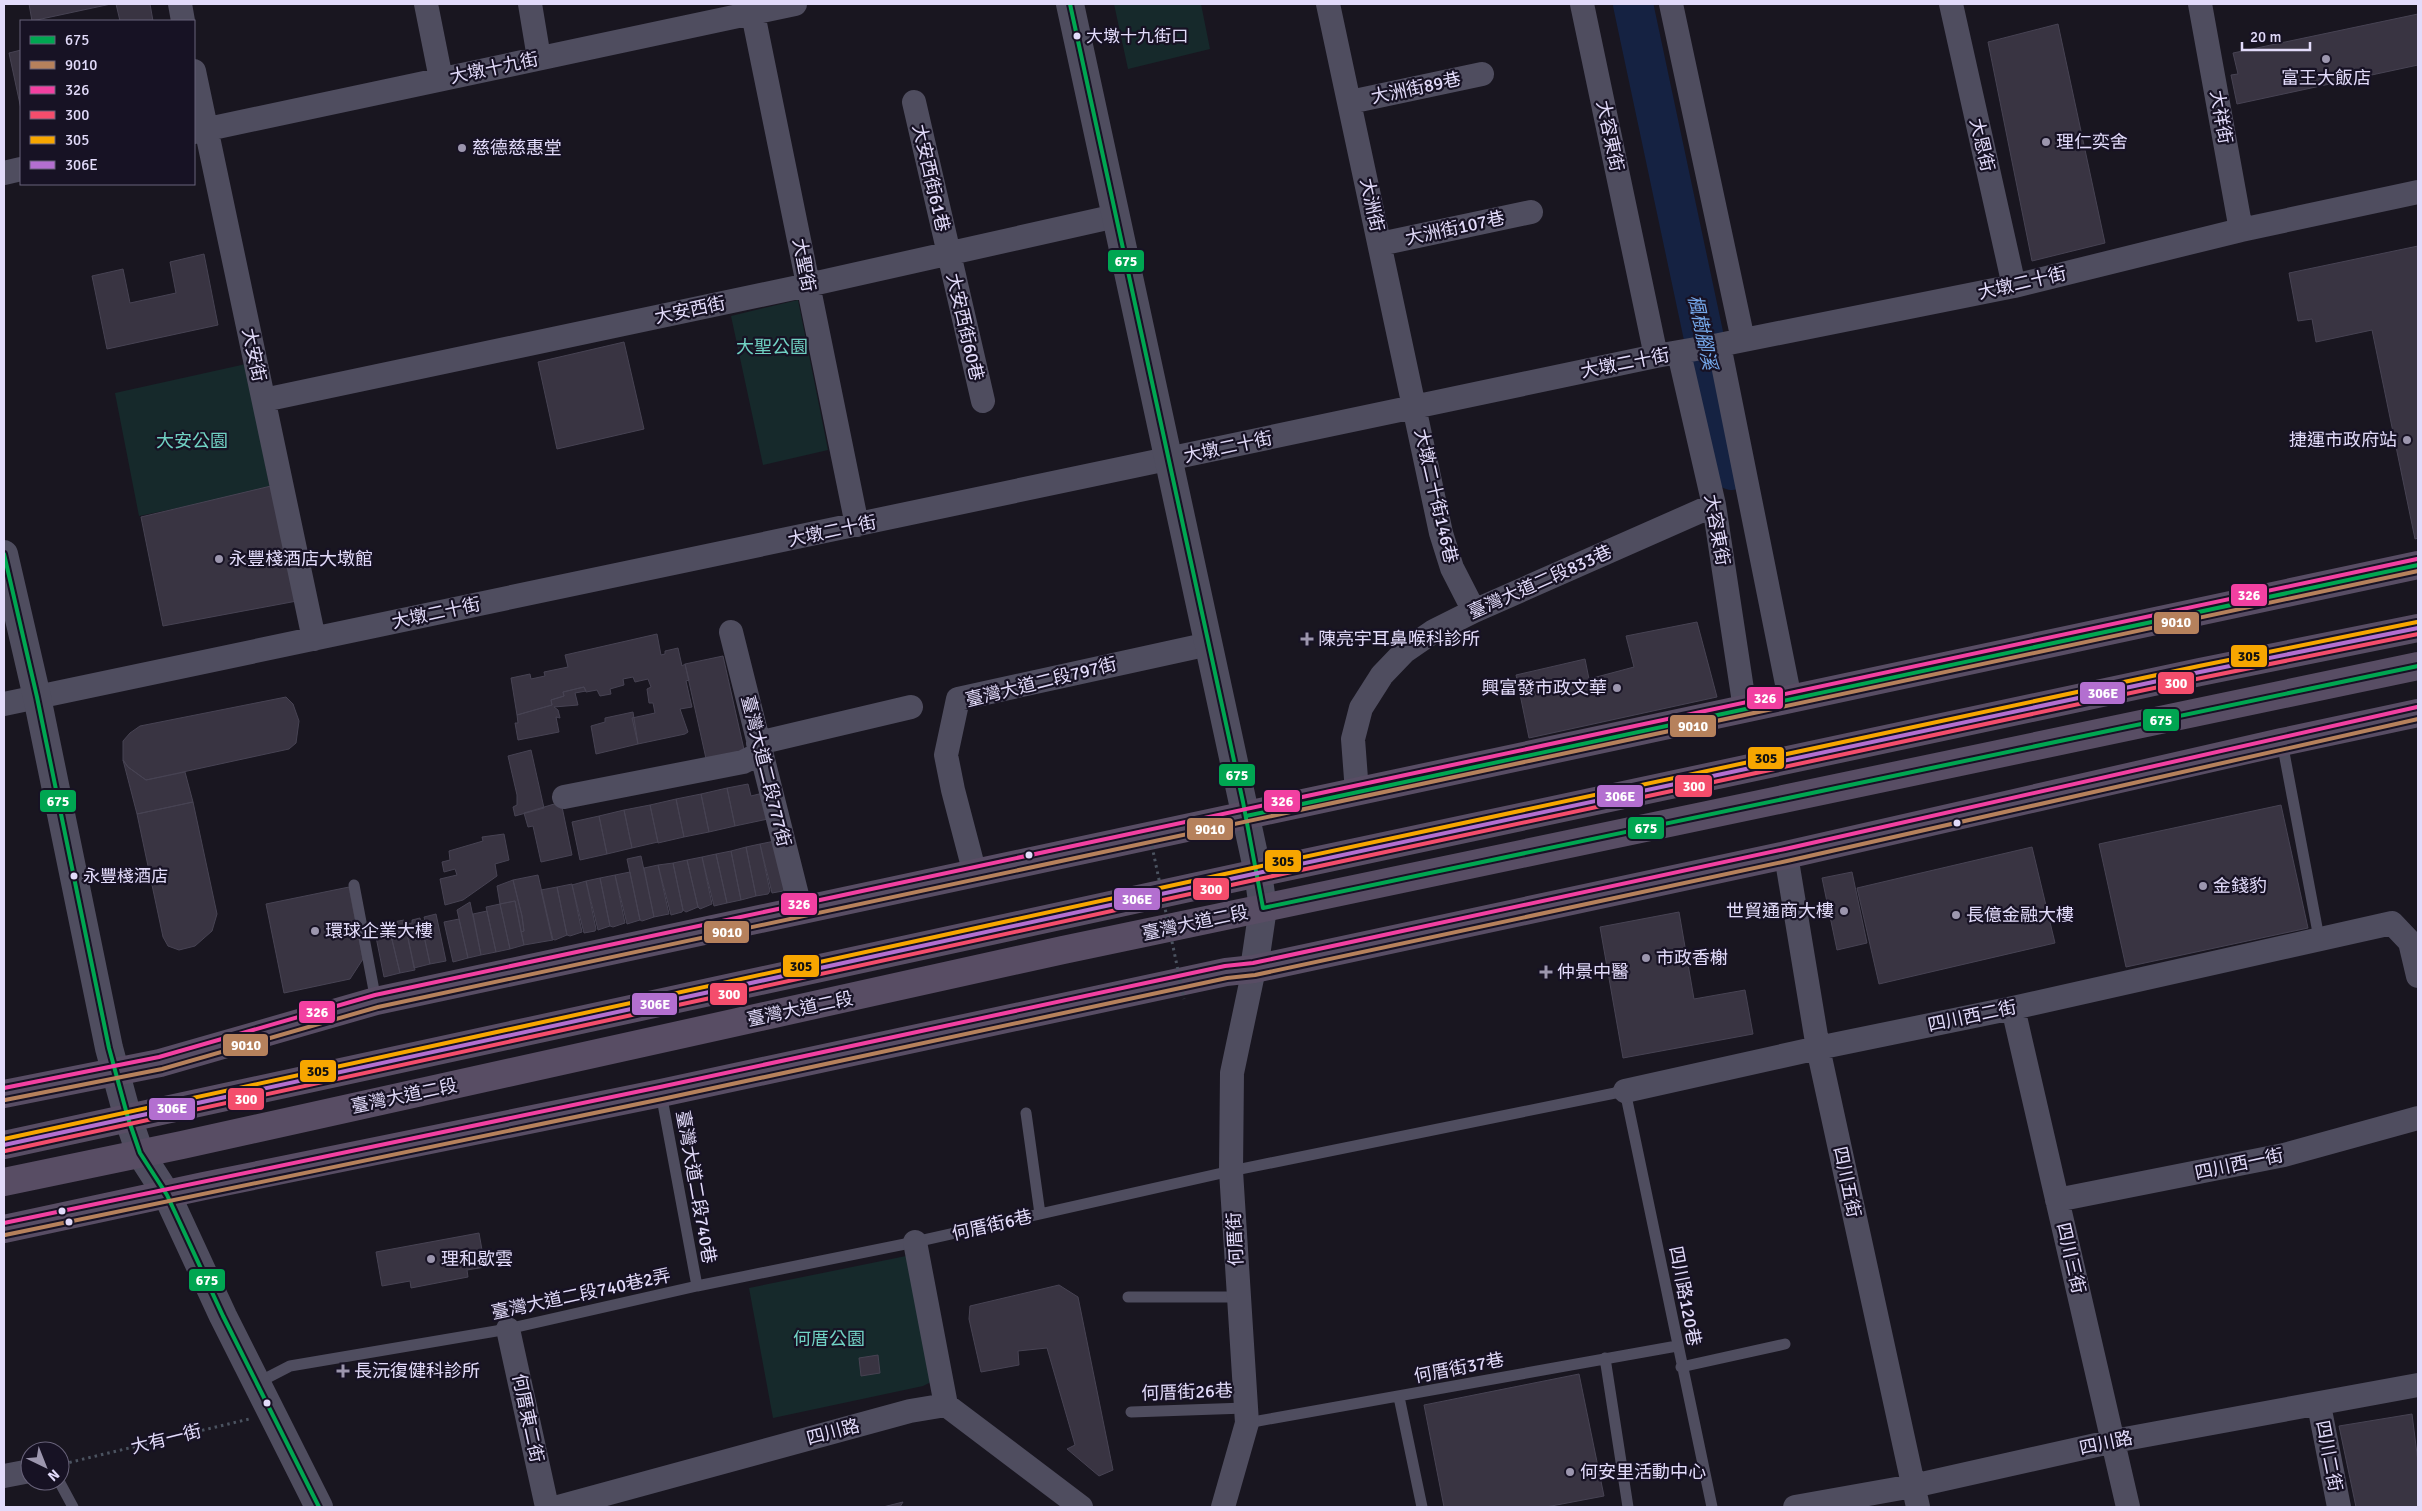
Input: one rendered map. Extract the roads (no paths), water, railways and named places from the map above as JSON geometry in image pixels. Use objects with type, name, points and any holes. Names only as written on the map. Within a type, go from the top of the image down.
[{"type":"main road","points":[[4,1094],[160,1063],[376,1001],[2418,565]]},
{"type":"main road","name":"臺灣大道二段","points":[[4,1145],[1258,873],[2200,672],[2418,628]]},
{"type":"main road","name":"臺灣大道二段","points":[[4,1182],[1263,908],[2418,666]]},
{"type":"main road","points":[[4,1228],[661,1093],[1226,972],[1254,969],[1786,855],[2282,742],[2418,713]]},
{"type":"street","points":[[180,4],[183,20]]},
{"type":"street","points":[[426,4],[441,79]]},
{"type":"street","points":[[530,4],[539,58]]},
{"type":"street","name":"大墩十九街","points":[[200,131],[539,58],[752,8],[795,4]]},
{"type":"street","points":[[1070,4],[1258,873],[1263,908],[1254,969]]},
{"type":"street","name":"大洲街","points":[[1328,4],[1415,407]]},
{"type":"street","name":"大容東街","points":[[1582,4],[1656,356]]},
{"type":"street","points":[[1671,4],[1742,340]]},
{"type":"street","name":"大恩街","points":[[1951,4],[2014,286]]},
{"type":"street","name":"大祥街","points":[[2200,4],[2241,230]]},
{"type":"street","name":"大聖街","points":[[752,8],[857,525]]},
{"type":"street","name":"大洲街89巷","points":[[1350,102],[1482,74]]},
{"type":"street","name":"大安街","points":[[195,81],[200,131],[264,400],[314,639]]},
{"type":"street","name":"大安西街61巷","points":[[914,102],[948,254]]},
{"type":"street","points":[[4,173],[20,169]]},
{"type":"street","name":"大墩二十街","points":[[4,704],[1656,356],[2014,286],[2241,230],[2418,192]]},
{"type":"street","name":"大洲街107巷","points":[[1380,244],[1530,212]]},
{"type":"street","name":"大安西街","points":[[264,400],[808,285],[1116,216]]},
{"type":"street","name":"大安西街60巷","points":[[948,254],[983,401]]},
{"type":"street","points":[[1719,345],[1790,699]]},
{"type":"street","name":"大容東街","points":[[1679,353],[1714,505],[1746,709]]},
{"type":"street","name":"大墩二十街146巷","points":[[1415,407],[1442,533],[1452,568],[1474,611]]},
{"type":"street","name":"臺灣大道二段833巷","points":[[1357,792],[1353,738],[1361,708],[1382,675],[1405,651],[1434,632],[1474,611],[1714,505]]},
{"type":"street","points":[[4,554],[37,697],[116,1071],[128,1118],[140,1153],[167,1195],[256,1383],[318,1507]]},
{"type":"street","name":"臺灣大道二段777街","points":[[731,632],[801,911]]},
{"type":"street","name":"臺灣大道二段797街","points":[[975,874],[946,755],[958,699],[1208,644]]},
{"type":"street","points":[[564,797],[744,762],[760,748],[912,707]]},
{"type":"street","name":"四川五街","points":[[1786,855],[1818,1048],[1915,1497]]},
{"type":"street","name":"四川西二街","points":[[1625,1091],[1818,1048],[2014,1008],[2392,923],[2410,942],[2418,976]]},
{"type":"street","name":"何厝街","points":[[1223,1507],[1246,1415],[1231,1171],[1232,1073],[1254,969]]},
{"type":"street","name":"四川三街","points":[[2014,1008],[2128,1507]]},
{"type":"street","name":"四川西一街","points":[[2057,1200],[2284,1155],[2418,1118]]},
{"type":"street","points":[[915,1242],[946,1405],[1081,1507]]},
{"type":"street","name":"何厝東二街","points":[[508,1329],[547,1507]]},
{"type":"street","name":"四川路","points":[[1796,1507],[1915,1497],[2114,1441],[2418,1386]]},
{"type":"street","name":"四川二街","points":[[2319,1404],[2339,1507]]},
{"type":"street","name":"四川路","points":[[558,1507],[910,1411],[946,1405]]},
{"type":"street","points":[[4,1476],[20,1473]]},
{"type":"lane","points":[[2282,742],[2319,938]]},
{"type":"lane","points":[[354,885],[376,1001]]},
{"type":"lane","name":"何厝街6巷","points":[[915,1242],[1231,1171],[1625,1091]]},
{"type":"lane","name":"四川路120巷","points":[[1625,1091],[1681,1367],[1712,1507]]},
{"type":"lane","name":"臺灣大道二段740巷","points":[[661,1093],[697,1286]]},
{"type":"lane","points":[[1026,1113],[1040,1214]]},
{"type":"lane","name":"臺灣大道二段740巷2弄","points":[[256,1383],[290,1366],[508,1329],[697,1286],[915,1242]]},
{"type":"lane","points":[[1128,1297],[1239,1297]]},
{"type":"lane","points":[[1681,1367],[1785,1344]]},
{"type":"lane","name":"何厝街37巷","points":[[1246,1415],[1399,1397],[1677,1346]]},
{"type":"lane","points":[[1606,1358],[1628,1507]]},
{"type":"lane","points":[[1399,1397],[1422,1507]]},
{"type":"lane","name":"何厝街26巷","points":[[1131,1412],[1246,1415]]},
{"type":"lane","points":[[64,1491],[73,1507]]},
{"type":"waterway","name":"楓樹腳溪","points":[[1633,4],[1732,470]]},
{"type":"place","name":"大墩十九街口","points":[[1077,36]]},
{"type":"place","name":"富王大飯店","points":[[2326,59]]},
{"type":"place","name":"理仁奕舍","points":[[2046,142]]},
{"type":"place","name":"慈德慈惠堂","points":[[462,148]]},
{"type":"place","name":"捷運市政府站","points":[[2407,440]]},
{"type":"place","name":"永豐棧酒店大墩館","points":[[219,559]]},
{"type":"place","name":"陳亮宇耳鼻喉科診所","points":[[1307,639]]},
{"type":"place","name":"興富發市政文華","points":[[1617,688]]},
{"type":"place","name":"永豐棧酒店","points":[[74,876]]},
{"type":"place","name":"金錢豹","points":[[2203,886]]},
{"type":"place","name":"世貿通商大樓","points":[[1844,911]]},
{"type":"place","name":"長億金融大樓","points":[[1956,915]]},
{"type":"place","name":"環球企業大樓","points":[[315,931]]},
{"type":"place","name":"市政香榭","points":[[1646,958]]},
{"type":"place","name":"仲景中醫","points":[[1546,972]]},
{"type":"place","name":"理和歇雲","points":[[431,1259]]},
{"type":"place","name":"長沅復健科診所","points":[[343,1371]]},
{"type":"place","name":"何安里活動中心","points":[[1570,1472]]},
{"type":"park label","name":"大聖公園","points":[[772,347]]},
{"type":"park label","name":"大安公園","points":[[192,441]]},
{"type":"park label","name":"何厝公園","points":[[829,1339]]}]
